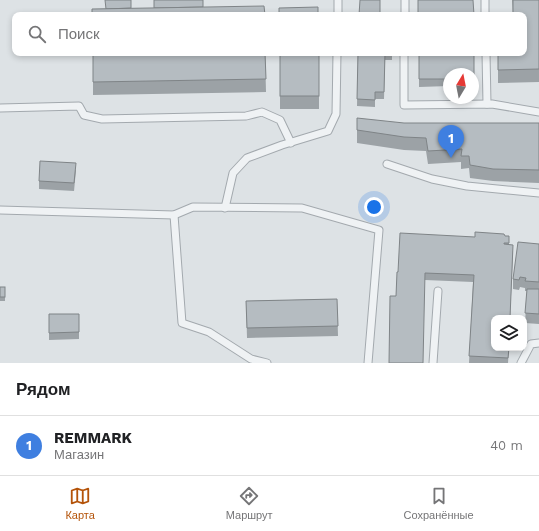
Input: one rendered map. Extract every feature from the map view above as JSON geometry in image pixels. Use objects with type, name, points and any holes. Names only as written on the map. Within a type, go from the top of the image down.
[{"type":"lane","points":[[338,0],[338,12]]},
{"type":"lane","points":[[405,0],[405,12]]},
{"type":"lane","points":[[485,0],[485,12]]},
{"type":"lane","points":[[225,208],[233,173],[247,158],[328,131],[336,114],[337,56]]},
{"type":"lane","points":[[404,56],[404,104],[487,104],[539,112]]},
{"type":"lane","points":[[486,56],[487,104]]},
{"type":"lane","points":[[0,108],[79,106],[84,115],[102,119],[246,116],[262,112],[280,120],[291,143]]},
{"type":"lane","points":[[387,164],[432,179],[460,184],[539,193]]},
{"type":"lane","points":[[0,210],[174,215],[193,208],[302,208],[379,230],[368,363]]},
{"type":"lane","points":[[174,215],[182,323],[209,332],[251,359],[267,363]]},
{"type":"lane","points":[[433,363],[438,291]]},
{"type":"lane","points":[[522,363],[531,344],[539,343]]},
{"type":"building","points":[[105,0],[131,0],[131,8],[106,9]]},
{"type":"building","points":[[154,0],[203,0],[203,7],[154,8]]},
{"type":"building","points":[[360,0],[380,0],[380,12],[359,12]]},
{"type":"building","points":[[418,0],[473,0],[474,12],[418,12]]},
{"type":"building","points":[[513,0],[539,0],[539,69],[498,70],[498,56],[527,56],[527,12],[513,12]]},
{"type":"building","points":[[264,6],[265,12],[92,12],[92,9]]},
{"type":"building","points":[[318,7],[318,12],[279,12],[279,8]]},
{"type":"building","points":[[93,56],[265,56],[266,79],[93,82]]},
{"type":"building","points":[[280,56],[319,56],[319,96],[280,96]]},
{"type":"building","points":[[358,56],[385,56],[384,92],[375,92],[375,100],[357,99]]},
{"type":"building","points":[[419,56],[474,56],[474,68],[443,68],[443,79],[419,79]]},
{"type":"building","points":[[357,118],[404,123],[539,123],[539,170],[493,169],[470,165],[469,156],[461,156],[462,149],[428,151],[426,138],[404,137],[357,130]]},
{"type":"building","points":[[40,161],[76,163],[74,183],[39,181]]},
{"type":"building","points":[[475,232],[504,234],[505,236],[509,236],[509,243],[504,244],[513,245],[510,315],[491,315],[491,351],[509,351],[508,358],[469,356],[474,275],[425,273],[423,363],[389,363],[390,296],[396,296],[400,233],[475,237]]},
{"type":"building","points":[[518,242],[539,244],[539,282],[525,281],[526,278],[520,277],[519,280],[513,279]]},
{"type":"building","points":[[0,287],[5,287],[5,297],[0,297]]},
{"type":"building","points":[[527,289],[539,289],[539,314],[525,313]]},
{"type":"building","points":[[337,299],[338,326],[247,328],[246,301]]},
{"type":"building","points":[[49,314],[79,314],[79,332],[49,333]]},
{"type":"place","name":"REMMARK","points":[[451,158]]}]
